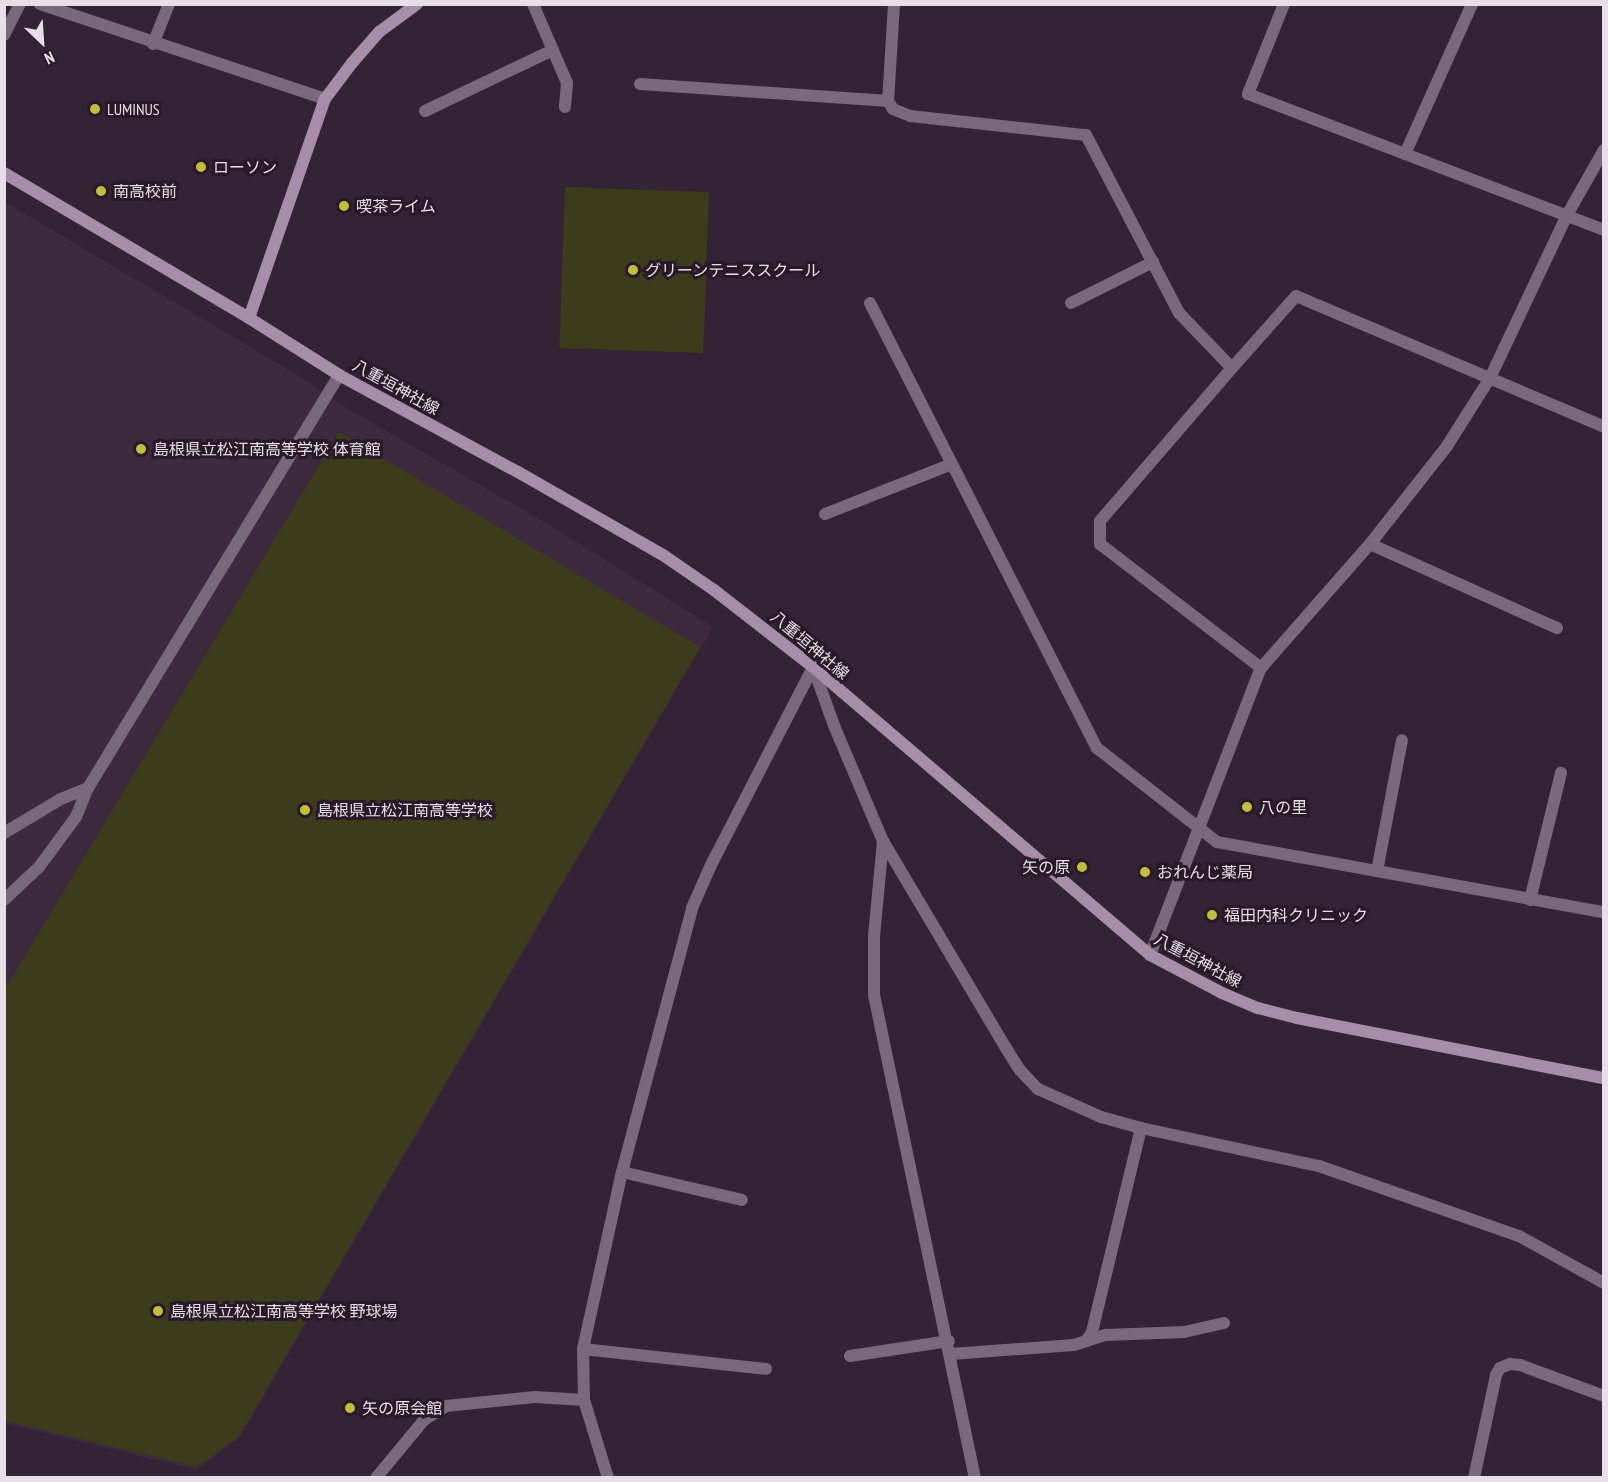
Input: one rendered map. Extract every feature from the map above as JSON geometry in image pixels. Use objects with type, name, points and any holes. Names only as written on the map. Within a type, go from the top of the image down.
[{"type":"main road","points":[[249,318],[325,99],[379,32],[417,4]]},
{"type":"main road","name":"八重垣神社線","points":[[4,172],[249,318],[339,375],[663,555],[763,626],[813,667],[1150,955],[1222,993],[1268,1011],[1604,1078]]},
{"type":"street","points":[[4,35],[20,4]]},
{"type":"street","points":[[40,4],[153,44],[325,99]]},
{"type":"street","points":[[153,44],[169,4]]},
{"type":"street","points":[[533,4],[567,83],[565,107]]},
{"type":"street","points":[[894,4],[888,101],[893,109],[910,116],[1086,135],[1179,313],[1232,368]]},
{"type":"street","points":[[1284,4],[1248,94],[1604,230]]},
{"type":"street","points":[[1405,154],[1472,4]]},
{"type":"street","points":[[425,111],[553,50]]},
{"type":"street","points":[[640,84],[888,101]]},
{"type":"street","points":[[1150,955],[1261,668],[1370,544],[1447,446],[1490,378],[1567,215],[1604,150]]},
{"type":"street","points":[[1071,303],[1153,262]]},
{"type":"street","points":[[1261,668],[1100,544],[1100,520],[1296,296],[1604,427]]},
{"type":"street","points":[[870,303],[1096,748],[1217,842],[1604,912]]},
{"type":"street","points":[[4,900],[39,867],[76,817],[88,788],[339,375]]},
{"type":"street","points":[[825,514],[952,464]]},
{"type":"street","points":[[1370,544],[1557,628]]},
{"type":"street","points":[[813,667],[835,728],[883,841],[1006,1048],[1038,1089],[1101,1117],[1141,1128],[1319,1166],[1520,1236],[1604,1283]]},
{"type":"street","points":[[608,1478],[584,1400],[583,1349],[622,1172],[692,908],[711,865],[813,667]]},
{"type":"street","points":[[1377,871],[1402,740]]},
{"type":"street","points":[[1530,900],[1561,773]]},
{"type":"street","points":[[4,833],[61,799],[88,788]]},
{"type":"street","points":[[883,841],[874,938],[874,995],[950,1348],[975,1478]]},
{"type":"street","points":[[1086,1341],[1092,1332],[1141,1128]]},
{"type":"street","points":[[622,1172],[742,1200]]},
{"type":"street","points":[[850,1356],[950,1348],[1074,1345],[1106,1335],[1184,1332],[1224,1323]]},
{"type":"street","points":[[583,1349],[766,1368]]},
{"type":"street","points":[[1474,1478],[1496,1375],[1500,1368],[1510,1364],[1520,1365],[1604,1396]]},
{"type":"street","points":[[376,1478],[424,1419],[446,1406],[536,1397],[584,1400]]},
{"type":"shaded area","name":"グリーンテニススクール","points":[[565,187],[709,192],[703,353],[559,348]]},
{"type":"shaded area","name":"島根県立松江南高等学校","points":[[5,202],[309,382],[343,406],[546,523],[713,627],[240,1437],[197,1470],[5,1423]]},
{"type":"shaded area","name":"島根県立松江南高等学校","points":[[339,432],[700,647],[239,1436],[197,1467],[5,1421],[5,989]]},
{"type":"place","name":"LUMINUS","points":[[95,109]]},
{"type":"place","name":"ローソン","points":[[201,167]]},
{"type":"place","name":"南高校前","points":[[101,191]]},
{"type":"place","name":"喫茶ライム","points":[[344,206]]},
{"type":"place","name":"グリーンテニススクール","points":[[633,270]]},
{"type":"place","name":"島根県立松江南高等学校 体育館","points":[[141,449]]},
{"type":"place","name":"八の里","points":[[1247,807]]},
{"type":"place","name":"島根県立松江南高等学校","points":[[305,810]]},
{"type":"place","name":"矢の原","points":[[1082,867]]},
{"type":"place","name":"おれんじ薬局","points":[[1145,872]]},
{"type":"place","name":"福田内科クリニック","points":[[1212,915]]},
{"type":"place","name":"島根県立松江南高等学校 野球場","points":[[158,1311]]},
{"type":"place","name":"矢の原会館","points":[[350,1408]]}]
